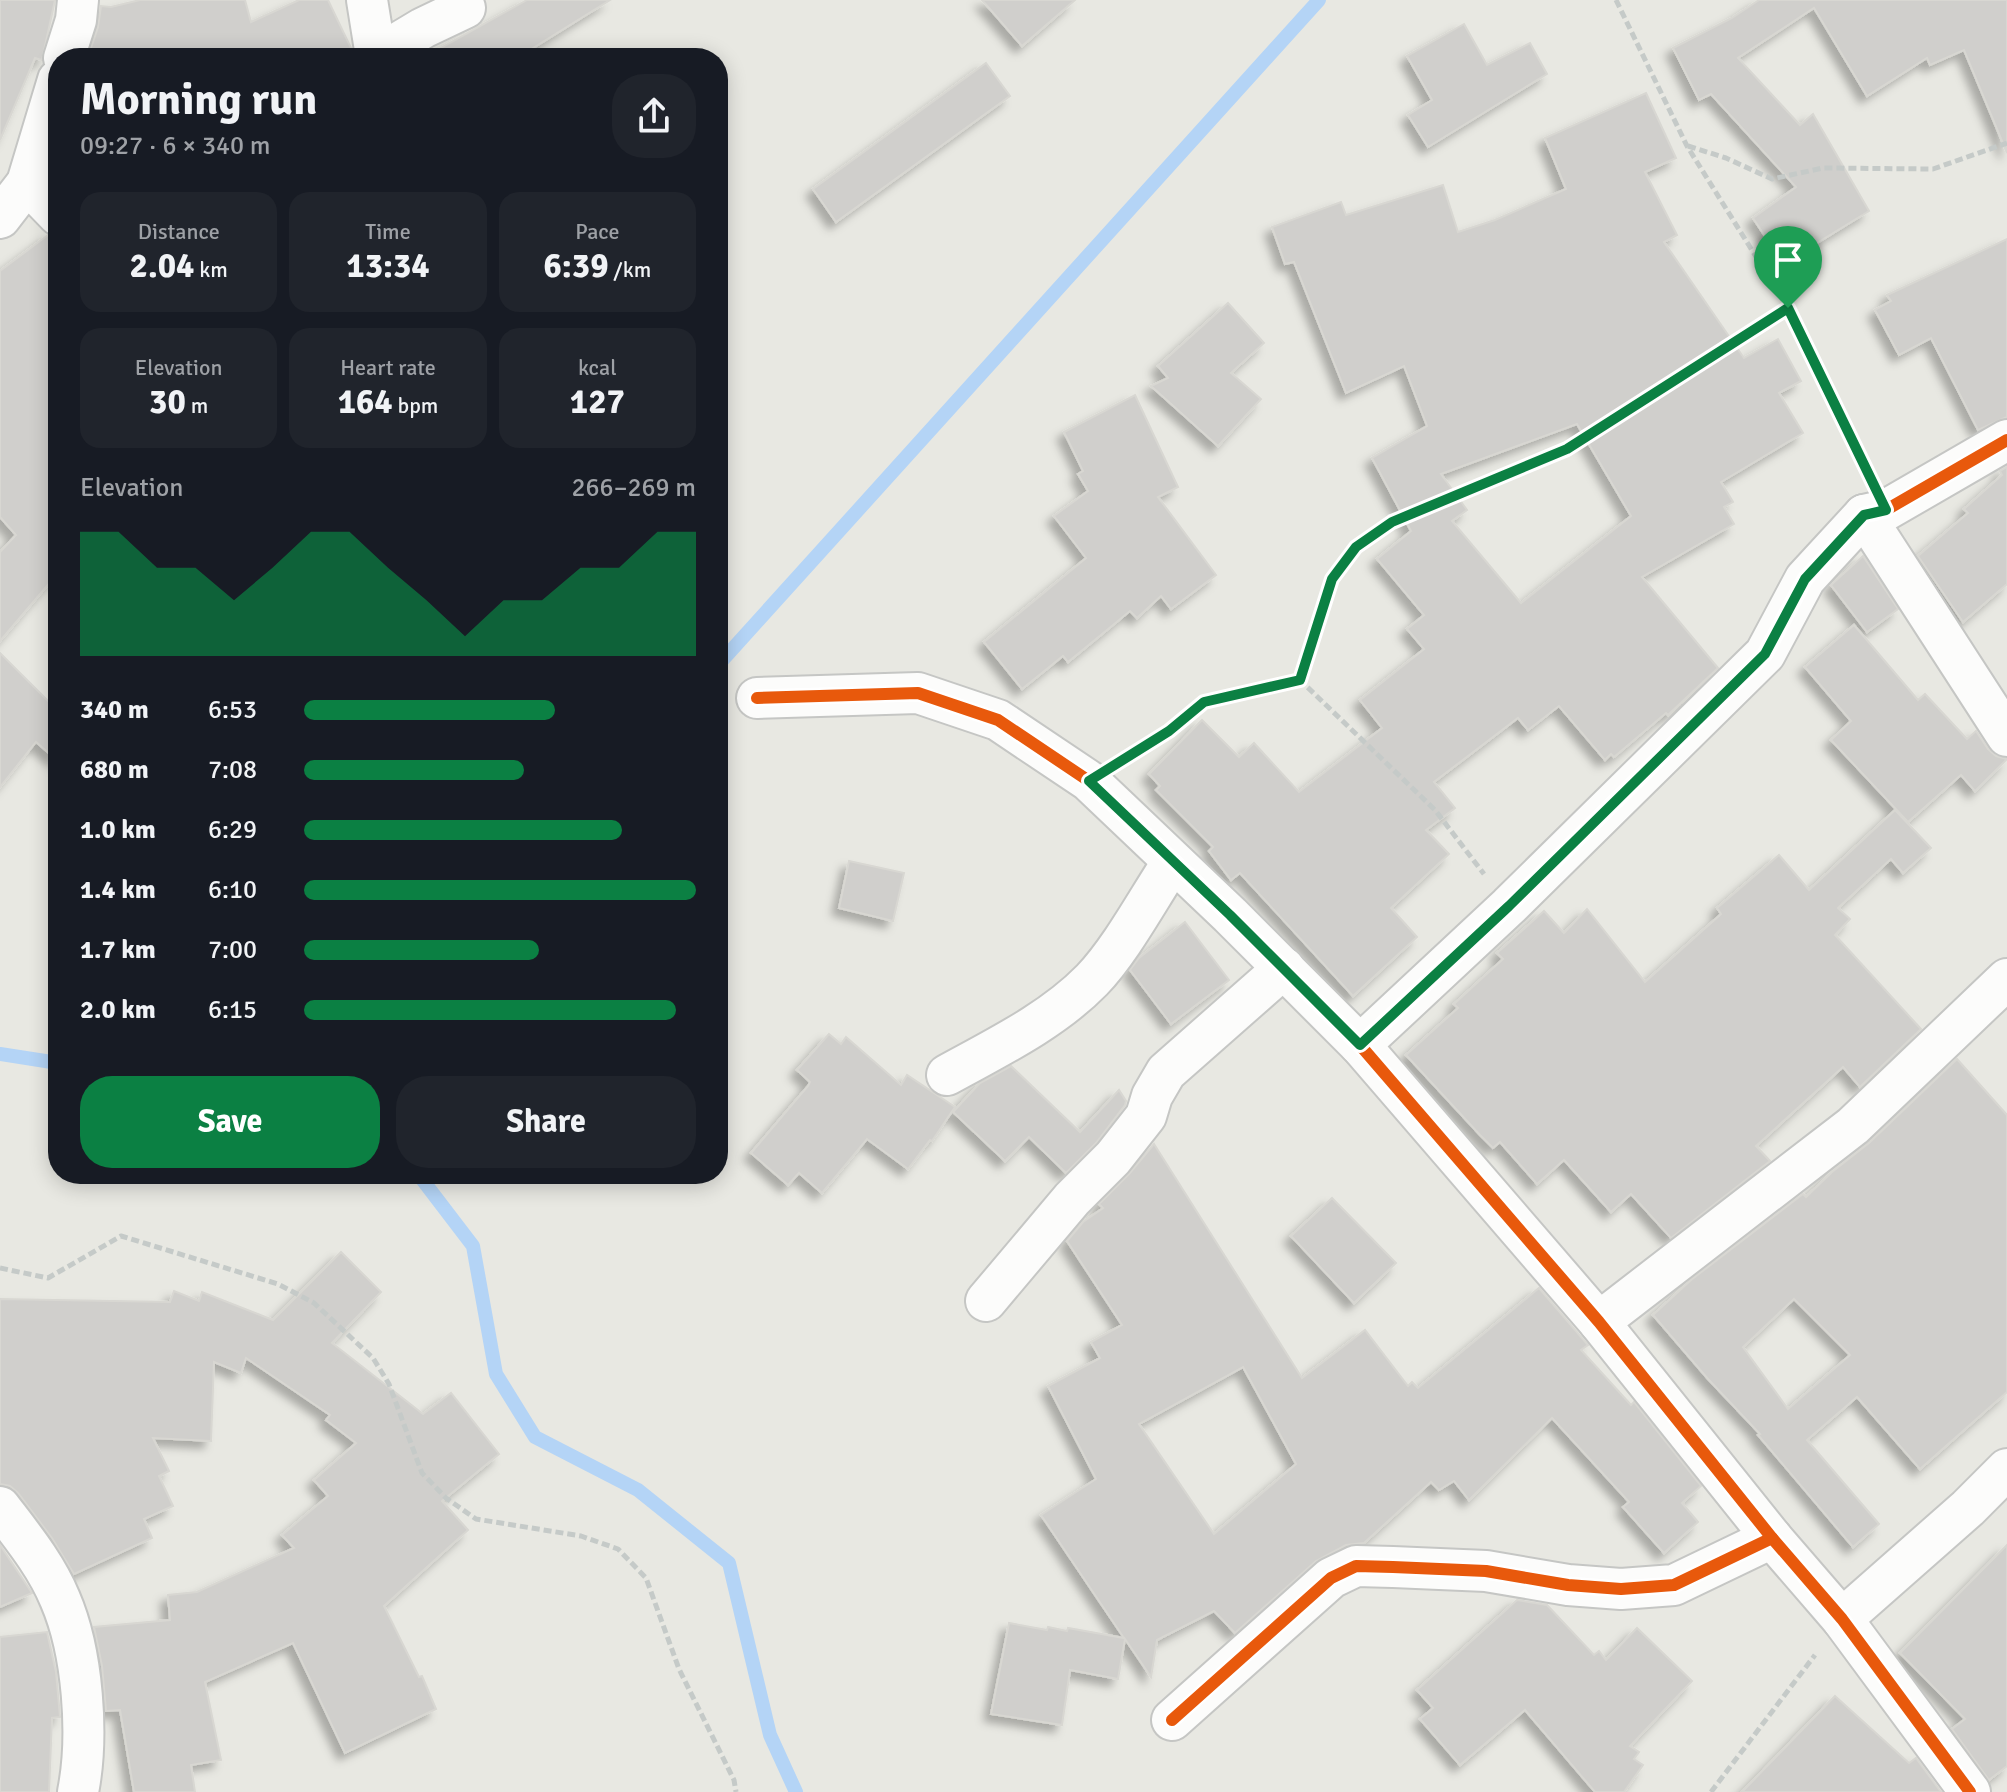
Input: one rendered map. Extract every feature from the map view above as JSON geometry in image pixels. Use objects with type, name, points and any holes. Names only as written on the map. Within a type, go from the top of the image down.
[{"type":"street","points":[[66,48],[78,0]]},
{"type":"street","points":[[367,0],[374,48]]},
{"type":"street","points":[[392,48],[465,8]]},
{"type":"street","points":[[0,218],[27,183],[48,113]]},
{"type":"street","points":[[27,183],[48,205]]},
{"type":"street","points":[[1360,1045],[1509,906],[1765,654],[1805,579],[1875,513],[2007,440]]},
{"type":"street","points":[[1875,513],[2007,736]]},
{"type":"street","points":[[757,698],[918,693],[998,720],[1089,781],[1360,1045],[1599,1322],[1772,1538],[1842,1619],[1970,1792]]},
{"type":"street","points":[[947,1075],[1062,1006],[1093,979],[1172,863]]},
{"type":"street","points":[[986,1301],[1072,1199],[1113,1158],[1146,1116],[1152,1096],[1166,1072],[1284,968]]},
{"type":"street","points":[[1599,1322],[1853,1126],[2007,979]]},
{"type":"street","points":[[1842,1619],[1968,1508],[2007,1469]]},
{"type":"street","points":[[0,1507],[36,1554],[61,1600],[82,1694],[84,1761],[78,1792]]},
{"type":"street","points":[[1172,1720],[1331,1578],[1356,1566],[1486,1571],[1568,1585],[1621,1589],[1674,1585],[1772,1538]]},
{"type":"path","points":[[1616,0],[1687,146],[1788,308],[1875,513]]},
{"type":"path","points":[[1687,146],[1726,158],[1772,179],[1823,168],[1933,169],[2007,143]]},
{"type":"path","points":[[1300,680],[1332,579],[1356,547],[1392,522],[1567,449],[1788,308]]},
{"type":"path","points":[[1089,781],[1169,731],[1204,702],[1300,680]]},
{"type":"path","points":[[1300,680],[1435,810],[1509,906]]},
{"type":"path","points":[[0,1268],[48,1278],[121,1236],[278,1284],[314,1303],[373,1358],[389,1384],[422,1473],[446,1498],[476,1519],[581,1536],[618,1549],[646,1578],[679,1669],[734,1780],[736,1792]]},
{"type":"path","points":[[1711,1792],[1842,1619]]},
{"type":"building","points":[[0,0],[55,0],[42,60],[35,58],[0,140]]},
{"type":"building","points":[[140,0],[245,0],[251,22],[299,0],[328,0],[351,48],[91,48],[101,6],[111,7]]},
{"type":"building","points":[[527,0],[610,0],[533,48],[441,48]]},
{"type":"building","points":[[982,0],[1075,0],[1022,46]]},
{"type":"building","points":[[1759,0],[2007,0],[2007,153],[1964,50],[1930,65],[1927,58],[1867,96],[1814,8],[1738,58],[1800,125],[1813,114],[1869,211],[1783,264],[1753,218],[1796,187],[1711,94],[1699,100],[1673,48],[1732,18]]},
{"type":"building","points":[[1464,24],[1487,65],[1530,43],[1547,74],[1428,147],[1408,115],[1432,100],[1407,56]]},
{"type":"building","points":[[986,63],[1010,96],[836,222],[813,189]]},
{"type":"building","points":[[1646,93],[1676,158],[1645,172],[1677,235],[1664,242],[1744,358],[1778,339],[1801,381],[1779,393],[1803,433],[1721,482],[1733,502],[1724,507],[1734,524],[1642,577],[1718,668],[1668,715],[1666,713],[1614,757],[1611,754],[1605,760],[1559,706],[1528,730],[1518,718],[1434,782],[1455,808],[1426,830],[1449,854],[1391,908],[1417,937],[1353,996],[1240,873],[1231,880],[1209,851],[1213,847],[1156,790],[1160,786],[1149,774],[1202,720],[1239,757],[1254,743],[1299,792],[1382,728],[1360,700],[1424,649],[1407,629],[1424,615],[1377,559],[1411,531],[1372,458],[1427,426],[1404,366],[1346,393],[1294,262],[1285,264],[1272,227],[1341,202],[1346,215],[1443,185],[1458,232],[1495,220],[1566,189],[1545,138]],"holes":[[[1577,424],[1631,516],[1521,603],[1452,521],[1467,510],[1441,474]]]},
{"type":"building","points":[[48,235],[48,585],[0,641],[0,552],[16,535],[0,517],[0,271]]},
{"type":"building","points":[[2007,239],[2007,417],[1978,430],[1931,338],[1899,355],[1875,310],[1891,301],[1887,295]]},
{"type":"building","points":[[1228,303],[1264,343],[1231,373],[1261,399],[1218,446],[1151,386],[1168,378],[1158,366]]},
{"type":"building","points":[[1135,395],[1178,487],[1158,497],[1216,575],[1171,609],[1161,596],[1137,618],[1130,611],[1068,662],[1063,656],[1022,689],[984,642],[1086,558],[1054,516],[1088,491],[1078,474],[1083,471],[1064,432]]},
{"type":"building","points":[[2007,467],[2007,584],[1963,622],[1918,556],[1968,513],[1964,509]]},
{"type":"building","points":[[1863,556],[1898,609],[1867,632],[1831,585]]},
{"type":"building","points":[[1854,625],[1918,700],[1925,694],[1967,739],[1976,731],[1988,749],[1996,756],[2007,759],[1975,791],[1961,775],[1908,822],[1831,740],[1851,721],[1805,667]]},
{"type":"building","points":[[0,653],[48,701],[48,752],[36,742],[0,787]]},
{"type":"building","points":[[1895,810],[1931,848],[1903,873],[1891,859],[1838,908],[1850,919],[1835,935],[1921,1029],[1860,1087],[1843,1067],[1756,1146],[1770,1161],[1671,1238],[1631,1194],[1611,1212],[1564,1160],[1537,1184],[1500,1142],[1493,1148],[1406,1055],[1458,1008],[1454,1004],[1503,959],[1497,953],[1544,911],[1564,933],[1587,909],[1645,982],[1721,914],[1717,908],[1779,855],[1809,890]]},
{"type":"building","points":[[849,861],[904,873],[893,921],[839,908]]},
{"type":"building","points":[[1185,922],[1229,980],[1171,1024],[1130,970],[1139,958]]},
{"type":"building","points":[[829,1034],[841,1044],[846,1037],[901,1085],[907,1075],[955,1107],[908,1169],[867,1139],[822,1193],[799,1173],[788,1185],[751,1153],[808,1086],[810,1082],[797,1070]]},
{"type":"building","points":[[1957,1059],[2007,1115],[2007,1392],[1920,1469],[1857,1397],[1807,1440],[1879,1524],[1853,1547],[1760,1434],[1653,1315],[1691,1280],[1803,1194],[1806,1197],[1869,1143]],"holes":[[[1794,1299],[1850,1355],[1788,1409],[1743,1347]]]},
{"type":"building","points":[[1011,1066],[1080,1132],[1119,1090],[1126,1101],[1125,1105],[1096,1143],[1066,1173],[1029,1137],[1005,1161],[953,1112],[980,1083]]},
{"type":"building","points":[[1154,1144],[1302,1378],[1365,1330],[1408,1386],[1412,1382],[1418,1388],[1539,1288],[1588,1345],[1581,1350],[1631,1405],[1634,1402],[1701,1486],[1682,1503],[1698,1522],[1664,1553],[1623,1507],[1629,1502],[1552,1418],[1469,1500],[1454,1481],[1439,1490],[1431,1482],[1364,1543],[1346,1545],[1316,1561],[1235,1633],[1214,1611],[1157,1640],[1151,1677],[1125,1639],[1118,1679],[1070,1670],[1062,1725],[991,1714],[1009,1623],[1047,1630],[1048,1627],[1067,1631],[1068,1628],[1124,1638],[1041,1515],[1096,1479],[1048,1386],[1100,1358],[1091,1342],[1122,1325],[1067,1241],[1083,1222],[1103,1208],[1099,1204]],"holes":[[[1243,1367],[1296,1464],[1214,1534],[1139,1424]]]},
{"type":"building","points":[[1332,1198],[1396,1263],[1354,1303],[1291,1236]]},
{"type":"building","points":[[341,1252],[381,1292],[332,1343],[423,1414],[451,1393],[499,1454],[442,1501],[468,1530],[384,1606],[436,1709],[345,1753],[293,1643],[205,1682],[221,1760],[191,1765],[195,1792],[134,1792],[120,1710],[106,1711],[102,1666],[94,1627],[170,1620],[168,1595],[197,1592],[294,1548],[282,1535],[328,1496],[314,1480],[356,1443],[326,1420],[330,1415],[246,1358],[241,1373],[214,1362],[211,1441],[153,1438],[169,1471],[159,1476],[173,1506],[144,1519],[152,1538],[74,1574],[18,1493],[10,1486],[0,1484],[0,1299],[170,1302],[174,1291],[199,1301],[202,1292],[273,1320]]},
{"type":"building","points":[[0,1545],[32,1593],[0,1607]]},
{"type":"building","points":[[2007,1545],[2007,1766],[1989,1780],[1952,1729],[1965,1719],[1900,1653]]},
{"type":"building","points":[[1517,1600],[1547,1605],[1594,1655],[1599,1651],[1606,1660],[1637,1628],[1692,1681],[1630,1746],[1639,1752],[1634,1759],[1643,1765],[1624,1792],[1595,1792],[1525,1710],[1460,1765],[1420,1719],[1433,1708],[1417,1690]]},
{"type":"building","points":[[47,1632],[56,1672],[60,1717],[52,1718],[49,1792],[0,1792],[0,1637]]},
{"type":"building","points":[[1835,1696],[1909,1763],[1916,1758],[1941,1792],[1742,1792]]},
{"type":"waterway","points":[[728,654],[1319,0]]},
{"type":"waterway","points":[[0,1054],[48,1061]]},
{"type":"waterway","points":[[426,1184],[473,1246],[496,1374],[535,1437],[638,1490],[729,1563],[770,1735],[796,1792]]},
{"type":"cycle path","points":[[1360,1045],[1509,906],[1765,654],[1805,579],[1864,515],[1886,510],[2007,440]]},
{"type":"cycle path","points":[[757,698],[918,693],[998,720],[1089,781],[1230,915],[1360,1045],[1599,1322],[1772,1538],[1842,1619],[1970,1792]]},
{"type":"cycle path","points":[[1172,1720],[1331,1578],[1356,1566],[1486,1571],[1568,1585],[1621,1589],[1674,1585],[1772,1538]]},
{"type":"route","points":[[1788,308],[1886,510],[1864,515],[1805,579],[1765,654],[1509,906],[1360,1045],[1230,915],[1089,781],[1169,731],[1204,702],[1300,680],[1332,579],[1356,547],[1392,522],[1567,449],[1788,308]]}]
